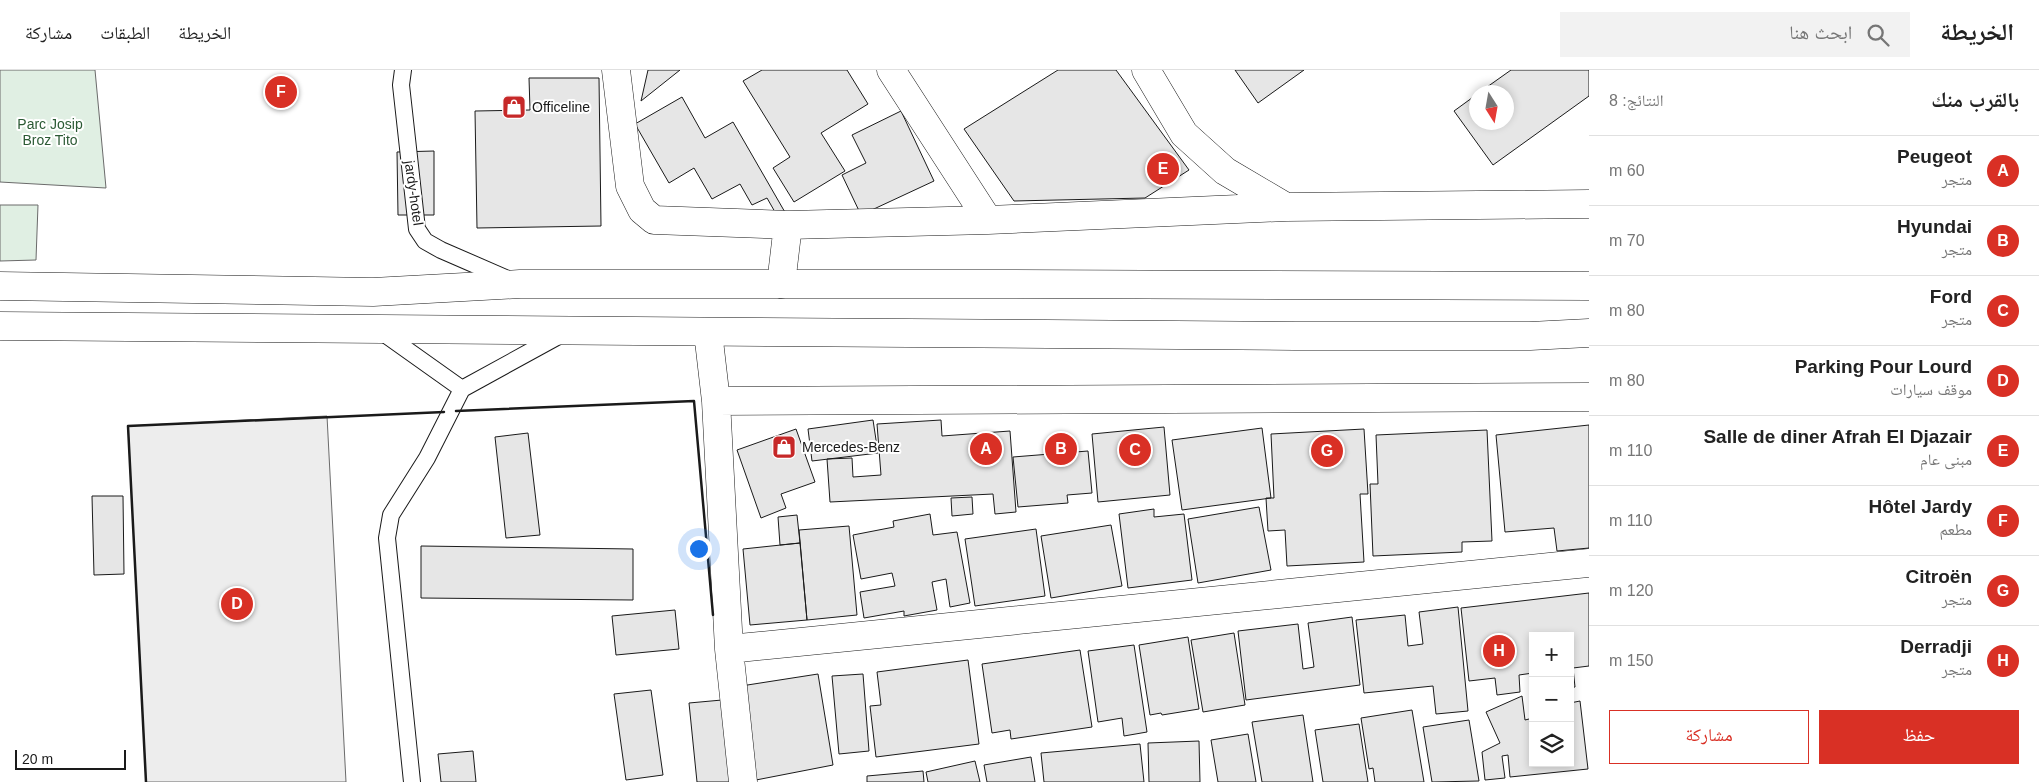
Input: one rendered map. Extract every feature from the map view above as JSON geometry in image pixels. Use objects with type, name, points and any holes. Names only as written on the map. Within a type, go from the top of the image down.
[{"type":"main road","points":[[616,70],[630,186],[642,210],[654,220],[788,224],[988,220],[1286,207],[1589,204]]},
{"type":"main road","points":[[891,70],[988,220]]},
{"type":"main road","points":[[1146,70],[1184,134],[1225,171],[1286,207]]},
{"type":"main road","points":[[781,284],[788,224]]},
{"type":"main road","points":[[0,286],[373,292],[520,284],[1589,286]]},
{"type":"main road","points":[[0,326],[1285,336],[1530,336],[1589,333]]},
{"type":"main road","points":[[708,332],[716,401],[729,649],[743,782]]},
{"type":"main road","points":[[716,401],[1589,397]]},
{"type":"main road","points":[[729,649],[1589,562]]},
{"type":"lane","name":"jardy-hotel","points":[[403,70],[401,85],[417,229],[425,241],[441,250],[520,284]]},
{"type":"lane","points":[[377,329],[462,389]]},
{"type":"lane","points":[[412,782],[387,538],[390,515],[427,458],[462,389],[569,330]]},
{"type":"green space","name":"Parc Josip Broz Tito","points":[[0,70],[95,70],[106,188],[0,182]]},
{"type":"green space","points":[[0,205],[38,205],[36,260],[0,261]]},
{"type":"shaded area","points":[[327,416],[346,782],[146,782],[128,426]]},
{"type":"building","points":[[648,70],[680,70],[641,101]]},
{"type":"building","points":[[762,70],[847,70],[868,104],[821,133],[845,171],[794,202],[773,168],[790,157],[743,81]]},
{"type":"building","points":[[1058,70],[1116,70],[1189,170],[1145,198],[1014,201],[964,129]]},
{"type":"building","points":[[1235,70],[1304,70],[1258,103]]},
{"type":"building","points":[[1511,70],[1589,70],[1589,96],[1493,165],[1454,111],[1469,100],[1469,130],[1514,130],[1514,85],[1490,85]]},
{"type":"building","points":[[529,78],[599,78],[601,226],[477,228],[475,111],[530,110]]},
{"type":"building","points":[[682,97],[705,138],[733,122],[786,214],[779,219],[767,198],[752,205],[740,184],[712,199],[694,168],[669,183],[635,124]]},
{"type":"building","points":[[901,111],[934,181],[861,215],[842,175],[866,163],[852,135]]},
{"type":"building","points":[[434,151],[434,215],[398,215],[397,152]]},
{"type":"building","points":[[873,420],[878,453],[812,461],[808,429]]},
{"type":"building","points":[[941,420],[942,436],[1010,431],[1016,512],[995,514],[993,494],[830,502],[827,459],[852,458],[853,477],[881,475],[877,424]]},
{"type":"building","points":[[1589,425],[1589,548],[1557,551],[1554,528],[1505,532],[1496,435]]},
{"type":"building","points":[[1164,427],[1170,495],[1098,502],[1092,434]]},
{"type":"building","points":[[1262,428],[1271,498],[1182,510],[1172,440]]},
{"type":"building","points":[[796,429],[815,482],[781,494],[786,508],[761,518],[737,450]]},
{"type":"building","points":[[1364,429],[1368,494],[1360,494],[1364,562],[1287,566],[1285,530],[1268,531],[1266,498],[1274,498],[1271,434]]},
{"type":"building","points":[[1487,430],[1492,541],[1462,542],[1462,552],[1373,556],[1370,484],[1378,484],[1376,435]]},
{"type":"building","points":[[528,433],[540,535],[506,538],[495,437]]},
{"type":"building","points":[[1088,451],[1092,493],[1067,495],[1068,503],[1018,507],[1013,457]]},
{"type":"building","points":[[92,496],[123,496],[124,574],[94,575]]},
{"type":"building","points":[[972,497],[973,514],[952,516],[951,498]]},
{"type":"building","points":[[1259,507],[1271,570],[1198,583],[1188,519]]},
{"type":"building","points":[[1154,509],[1154,517],[1184,514],[1192,580],[1128,588],[1119,514]]},
{"type":"building","points":[[930,514],[933,535],[957,532],[970,603],[950,607],[946,579],[932,582],[937,610],[904,616],[904,611],[864,618],[860,592],[895,586],[892,573],[861,579],[853,535],[894,527],[893,521]]},
{"type":"building","points":[[797,515],[800,543],[780,545],[778,517]]},
{"type":"building","points":[[1111,525],[1122,586],[1051,598],[1041,536]]},
{"type":"building","points":[[849,526],[857,615],[807,620],[799,530]]},
{"type":"building","points":[[1036,529],[1045,596],[975,606],[965,539]]},
{"type":"building","points":[[800,543],[807,620],[750,625],[743,549]]},
{"type":"building","points":[[421,546],[633,549],[633,600],[421,598]]},
{"type":"building","points":[[1589,593],[1589,666],[1574,668],[1574,632],[1529,632],[1529,674],[1519,675],[1520,692],[1497,695],[1495,678],[1469,681],[1461,608]]},
{"type":"building","points":[[1458,607],[1468,711],[1436,714],[1433,686],[1364,693],[1356,620],[1405,615],[1408,646],[1423,644],[1419,612]]},
{"type":"building","points":[[675,610],[679,649],[616,655],[612,616]]},
{"type":"building","points":[[1352,617],[1360,685],[1246,700],[1238,631],[1298,624],[1303,669],[1314,667],[1308,623]]},
{"type":"building","points":[[1234,633],[1245,705],[1203,712],[1191,640]]},
{"type":"building","points":[[1188,637],[1199,709],[1150,715],[1139,645]]},
{"type":"building","points":[[1134,645],[1147,732],[1124,736],[1122,718],[1098,722],[1088,651]]},
{"type":"building","points":[[1080,650],[1092,727],[1011,739],[1010,730],[992,733],[982,664]]},
{"type":"building","points":[[968,660],[979,744],[876,757],[870,706],[881,705],[877,672]]},
{"type":"building","points":[[818,674],[833,765],[756,780],[741,686]]},
{"type":"building","points":[[863,674],[869,751],[839,754],[832,676]]},
{"type":"building","points":[[651,690],[663,775],[626,780],[614,694]]},
{"type":"building","points":[[1522,696],[1525,720],[1529,719],[1529,767],[1574,767],[1574,702],[1580,701],[1588,769],[1510,777],[1508,755],[1502,756],[1505,778],[1485,780],[1482,752],[1500,743],[1486,712]]},
{"type":"building","points":[[722,700],[730,782],[697,782],[689,703]]},
{"type":"building","points":[[1412,710],[1424,782],[1375,782],[1373,768],[1369,769],[1361,718]]},
{"type":"building","points":[[1303,715],[1313,782],[1262,782],[1252,722]]},
{"type":"building","points":[[1469,720],[1479,781],[1432,782],[1423,727]]},
{"type":"building","points":[[1359,724],[1368,782],[1323,782],[1315,730]]},
{"type":"building","points":[[1248,734],[1256,782],[1218,782],[1211,740]]},
{"type":"building","points":[[1199,741],[1200,782],[1149,782],[1148,743]]},
{"type":"building","points":[[1140,744],[1144,782],[1044,782],[1041,753]]},
{"type":"building","points":[[473,751],[476,782],[441,782],[438,754]]},
{"type":"building","points":[[1031,757],[1035,782],[987,782],[984,765]]},
{"type":"building","points":[[975,761],[980,782],[928,782],[926,772]]},
{"type":"building","points":[[923,771],[924,782],[867,782],[867,776]]},
{"type":"wall","points":[[456,411],[694,401],[713,615]]},
{"type":"wall","points":[[146,782],[128,426],[444,412]]},
{"type":"place","name":"Hôtel Jardy","points":[[281,92]]},
{"type":"place","name":"Officeline","points":[[514,107]]},
{"type":"place","name":"Salle de diner Afrah El Djazair","points":[[1163,169]]},
{"type":"place","name":"Mercedes-Benz","points":[[784,447]]},
{"type":"place","name":"Peugeot","points":[[986,449]]},
{"type":"place","name":"Hyundai","points":[[1061,449]]},
{"type":"place","name":"Ford","points":[[1135,450]]},
{"type":"place","name":"Citroën","points":[[1327,451]]},
{"type":"place","name":"Parking Pour Lourd","points":[[237,604]]},
{"type":"place","name":"Derradji","points":[[1499,651]]}]
